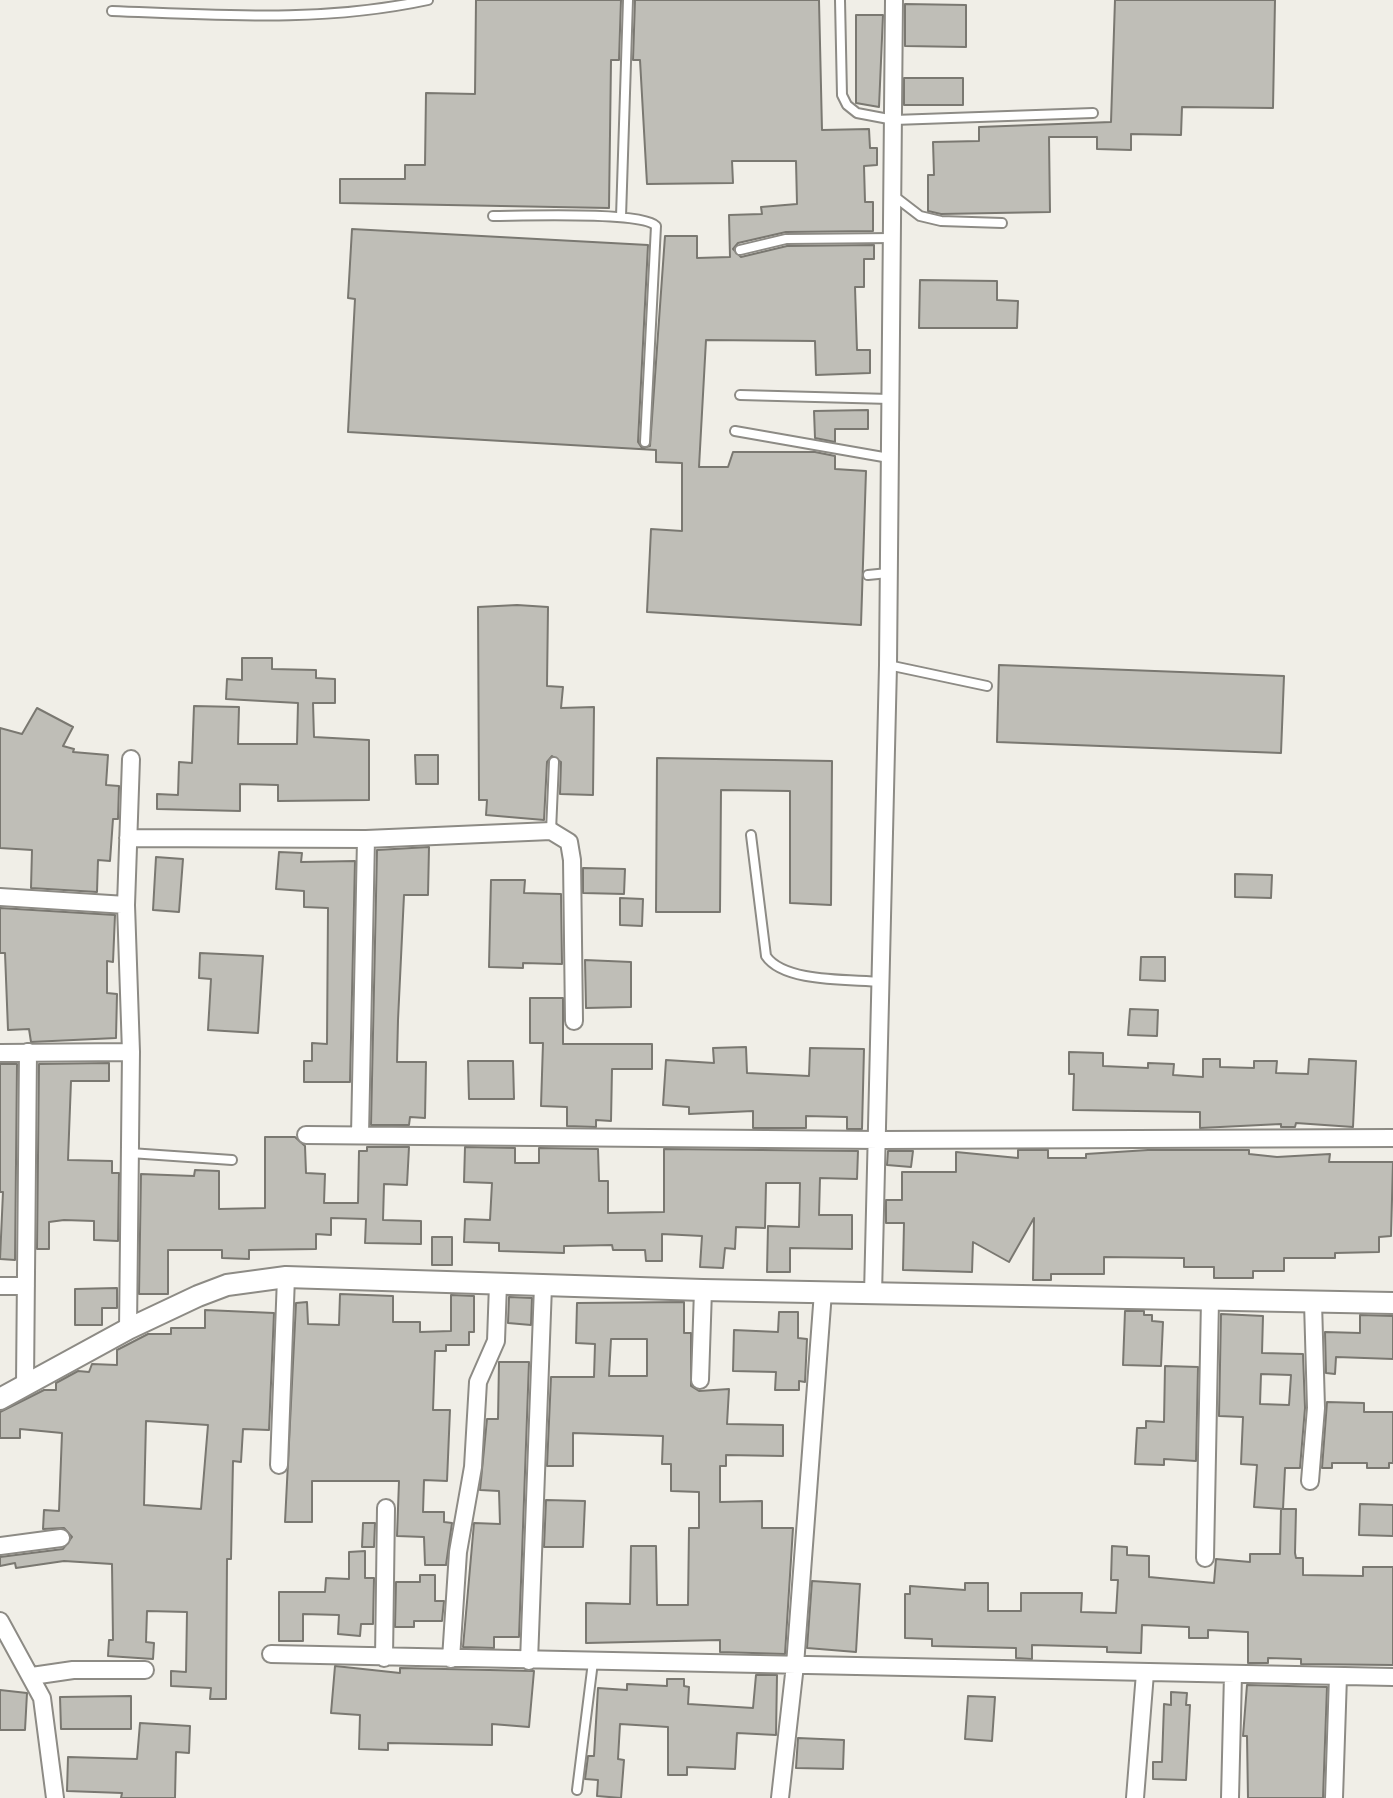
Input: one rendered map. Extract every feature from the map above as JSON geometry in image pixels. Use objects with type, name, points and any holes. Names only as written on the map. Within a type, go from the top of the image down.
[{"type":"street","points":[[873,1294],[888,665],[894,0]]},
{"type":"street","points":[[128,1329],[131,1052],[126,905],[131,759]]},
{"type":"street","points":[[128,838],[366,839],[551,831],[569,842],[572,860],[574,1021]]},
{"type":"street","points":[[360,1135],[366,839]]},
{"type":"street","points":[[0,897],[126,905]]},
{"type":"street","points":[[25,1384],[28,1052]]},
{"type":"street","points":[[0,1053],[131,1052]]},
{"type":"street","points":[[306,1135],[879,1140],[1393,1138]]},
{"type":"street","points":[[279,1465],[286,1277]]},
{"type":"street","points":[[0,1399],[128,1329],[227,1285],[286,1277],[873,1294],[1393,1303]]},
{"type":"street","points":[[451,1659],[458,1552],[473,1467],[478,1382],[496,1341],[498,1284]]},
{"type":"street","points":[[0,1286],[26,1286]]},
{"type":"street","points":[[529,1661],[543,1286]]},
{"type":"street","points":[[700,1380],[703,1290]]},
{"type":"street","points":[[780,1798],[795,1665],[823,1292]]},
{"type":"street","points":[[1205,1558],[1210,1300]]},
{"type":"street","points":[[1310,1481],[1316,1408],[1313,1302]]},
{"type":"street","points":[[384,1658],[386,1508]]},
{"type":"street","points":[[0,1546],[61,1538]]},
{"type":"street","points":[[0,1621],[32,1676],[47,1720],[55,1798]]},
{"type":"street","points":[[271,1654],[1393,1677]]},
{"type":"street","points":[[32,1676],[73,1670],[145,1670]]},
{"type":"street","points":[[1135,1798],[1145,1673]]},
{"type":"street","points":[[1230,1798],[1233,1674]]},
{"type":"street","points":[[1334,1798],[1338,1676]]},
{"type":"lane","points":[[112,11],[302,18],[376,11],[428,0]]},
{"type":"lane","points":[[621,217],[628,0]]},
{"type":"lane","points":[[840,0],[842,95],[847,105],[857,113],[894,120],[1093,113]]},
{"type":"lane","points":[[894,195],[920,216],[941,221],[1002,223]]},
{"type":"lane","points":[[493,216],[621,217],[651,221],[657,233],[645,442]]},
{"type":"lane","points":[[740,250],[786,239],[894,238]]},
{"type":"lane","points":[[740,395],[891,399]]},
{"type":"lane","points":[[735,431],[890,458]]},
{"type":"lane","points":[[868,575],[889,573]]},
{"type":"lane","points":[[888,665],[987,686]]},
{"type":"lane","points":[[551,831],[554,762]]},
{"type":"lane","points":[[751,835],[766,956],[771,963],[790,973],[882,982]]},
{"type":"lane","points":[[128,1153],[232,1160]]},
{"type":"lane","points":[[577,1790],[593,1662]]},
{"type":"building","points":[[476,0],[621,0],[619,60],[611,60],[609,208],[340,203],[340,179],[405,179],[405,165],[425,165],[426,93],[475,94]]},
{"type":"building","points":[[635,0],[819,0],[822,130],[869,129],[870,148],[877,148],[877,165],[864,166],[865,202],[873,202],[873,231],[786,232],[738,243],[733,249],[741,257],[787,246],[874,245],[874,259],[864,259],[864,287],[855,287],[857,350],[870,350],[870,373],[816,375],[815,341],[706,340],[699,467],[728,467],[733,452],[815,452],[835,456],[835,469],[866,471],[861,625],[647,612],[651,529],[682,531],[682,463],[656,462],[656,450],[348,432],[355,299],[348,298],[352,229],[648,245],[638,442],[642,448],[650,446],[665,236],[697,236],[697,258],[730,257],[729,215],[762,214],[761,207],[797,204],[796,161],[732,161],[733,183],[647,184],[640,60],[633,60]]},
{"type":"building","points":[[1115,0],[1275,0],[1273,108],[1182,107],[1181,135],[1131,134],[1131,150],[1097,149],[1097,137],[1049,137],[1050,212],[941,214],[928,211],[928,175],[934,175],[933,142],[979,141],[979,127],[1111,122]]},
{"type":"building","points":[[905,4],[966,5],[966,47],[905,46]]},
{"type":"building","points":[[856,15],[883,15],[879,107],[856,103]]},
{"type":"building","points":[[904,78],[963,78],[963,105],[904,105]]},
{"type":"building","points":[[920,280],[997,281],[997,300],[1018,301],[1017,328],[919,328]]},
{"type":"building","points":[[868,410],[868,429],[835,429],[835,442],[815,438],[814,411]]},
{"type":"building","points":[[478,607],[548,607],[547,686],[563,687],[561,708],[594,707],[593,795],[560,794],[561,762],[552,756],[547,762],[544,820],[486,815],[487,800],[479,800]]},
{"type":"building","points":[[242,658],[272,658],[272,669],[316,670],[316,678],[335,679],[335,703],[313,703],[314,737],[369,740],[369,800],[278,801],[278,785],[240,784],[240,811],[157,809],[157,794],[178,795],[179,762],[192,763],[194,706],[239,707],[238,744],[297,744],[298,703],[226,699],[227,679],[242,680]]},
{"type":"building","points":[[999,665],[1284,676],[1281,753],[997,742]]},
{"type":"building","points":[[37,708],[73,727],[63,746],[74,749],[73,752],[108,755],[106,785],[119,786],[118,819],[113,819],[110,861],[98,860],[97,892],[31,888],[32,850],[0,848],[0,728],[22,734]]},
{"type":"building","points":[[415,755],[438,755],[438,784],[416,784]]},
{"type":"building","points":[[657,758],[832,761],[831,905],[790,903],[790,791],[721,790],[720,912],[656,912]]},
{"type":"building","points":[[429,847],[428,895],[404,895],[397,1062],[426,1062],[425,1118],[410,1117],[409,1125],[371,1125],[377,850]]},
{"type":"building","points":[[279,852],[302,853],[301,862],[355,861],[350,1082],[304,1082],[304,1061],[312,1061],[312,1043],[327,1044],[328,908],[304,907],[304,891],[276,889]]},
{"type":"building","points":[[156,857],[183,859],[179,912],[153,910]]},
{"type":"building","points":[[583,868],[625,869],[624,894],[583,893]]},
{"type":"building","points":[[1235,874],[1272,875],[1271,898],[1235,897]]},
{"type":"building","points":[[491,880],[525,880],[524,893],[561,894],[562,964],[523,963],[523,968],[489,967]]},
{"type":"building","points":[[620,898],[643,899],[642,926],[620,925]]},
{"type":"building","points":[[0,908],[115,915],[113,962],[107,961],[107,993],[117,994],[116,1038],[31,1042],[29,1029],[8,1030],[5,953],[0,953]]},
{"type":"building","points":[[200,953],[263,956],[258,1033],[208,1030],[211,979],[199,978]]},
{"type":"building","points":[[1141,957],[1165,957],[1165,981],[1140,980]]},
{"type":"building","points":[[585,960],[631,962],[631,1007],[586,1008]]},
{"type":"building","points":[[530,998],[563,998],[563,1044],[652,1044],[652,1069],[612,1069],[611,1121],[596,1120],[596,1127],[567,1126],[567,1107],[541,1106],[543,1043],[530,1043]]},
{"type":"building","points":[[1130,1009],[1158,1010],[1157,1036],[1128,1035]]},
{"type":"building","points":[[746,1047],[747,1073],[809,1076],[810,1048],[864,1049],[862,1129],[847,1129],[847,1117],[806,1116],[806,1128],[753,1128],[753,1111],[689,1114],[689,1107],[663,1105],[666,1060],[714,1063],[713,1048]]},
{"type":"building","points":[[1069,1052],[1103,1053],[1103,1066],[1148,1068],[1148,1063],[1174,1064],[1173,1075],[1203,1077],[1203,1059],[1220,1059],[1220,1067],[1254,1068],[1254,1061],[1277,1061],[1276,1073],[1308,1074],[1309,1059],[1356,1061],[1353,1127],[1296,1123],[1295,1127],[1281,1127],[1281,1124],[1200,1128],[1200,1112],[1073,1110],[1074,1074],[1069,1074]]},
{"type":"building","points":[[468,1061],[513,1061],[514,1099],[469,1099]]},
{"type":"building","points":[[109,1063],[109,1081],[71,1081],[68,1160],[112,1161],[112,1173],[119,1173],[118,1241],[94,1240],[94,1221],[64,1220],[49,1222],[49,1249],[37,1249],[39,1064]]},
{"type":"building","points":[[0,1064],[17,1064],[15,1260],[0,1259],[3,1192],[0,1192]]},
{"type":"building","points":[[265,1137],[295,1137],[305,1146],[306,1173],[325,1174],[324,1203],[358,1203],[359,1151],[367,1151],[367,1147],[409,1147],[407,1185],[384,1184],[383,1220],[421,1221],[421,1244],[365,1243],[366,1219],[331,1218],[331,1235],[316,1234],[316,1249],[249,1250],[249,1259],[222,1258],[222,1250],[168,1250],[168,1294],[139,1294],[141,1174],[194,1176],[195,1170],[219,1171],[219,1209],[265,1208]]},
{"type":"building","points":[[465,1147],[515,1148],[515,1163],[539,1163],[539,1148],[598,1149],[599,1181],[608,1181],[608,1213],[664,1212],[664,1149],[858,1151],[857,1179],[820,1178],[819,1215],[852,1215],[852,1249],[790,1248],[790,1272],[767,1272],[768,1226],[799,1227],[800,1183],[766,1183],[765,1228],[736,1227],[735,1249],[725,1248],[723,1268],[700,1267],[702,1236],[662,1234],[662,1261],[646,1261],[645,1250],[613,1250],[612,1245],[564,1246],[564,1253],[499,1251],[499,1243],[464,1242],[465,1219],[490,1220],[492,1183],[464,1182]]},
{"type":"building","points":[[1018,1150],[1048,1150],[1048,1158],[1086,1158],[1086,1154],[1148,1150],[1249,1150],[1249,1154],[1277,1157],[1330,1154],[1329,1162],[1393,1162],[1391,1236],[1379,1237],[1379,1252],[1335,1253],[1335,1258],[1284,1258],[1284,1271],[1253,1271],[1253,1278],[1214,1278],[1214,1267],[1184,1267],[1184,1258],[1104,1257],[1104,1274],[1051,1274],[1051,1280],[1033,1280],[1034,1218],[1009,1262],[973,1242],[972,1272],[903,1270],[904,1223],[886,1223],[886,1200],[902,1200],[902,1172],[956,1172],[956,1152],[1018,1158]]},
{"type":"building","points":[[888,1151],[913,1151],[911,1167],[887,1165]]},
{"type":"building","points":[[432,1237],[452,1237],[452,1265],[432,1265]]},
{"type":"building","points":[[117,1288],[117,1308],[102,1308],[102,1325],[75,1325],[75,1289]]},
{"type":"building","points":[[340,1294],[393,1296],[393,1322],[420,1322],[420,1332],[451,1331],[451,1295],[474,1296],[474,1332],[469,1332],[469,1345],[446,1345],[446,1351],[435,1351],[433,1410],[450,1410],[447,1481],[424,1480],[423,1512],[444,1512],[444,1522],[452,1523],[446,1565],[425,1565],[424,1537],[397,1536],[399,1481],[312,1481],[312,1522],[285,1522],[296,1303],[307,1302],[308,1324],[339,1325]]},
{"type":"building","points":[[509,1297],[532,1298],[531,1325],[508,1323]]},
{"type":"building","points":[[684,1302],[684,1333],[691,1333],[691,1386],[699,1391],[729,1389],[727,1424],[783,1425],[783,1456],[726,1455],[726,1466],[720,1466],[720,1502],[762,1501],[762,1528],[793,1528],[785,1654],[720,1652],[720,1640],[586,1643],[586,1603],[630,1604],[631,1546],[656,1546],[657,1605],[688,1605],[689,1528],[699,1528],[699,1492],[671,1491],[671,1464],[662,1464],[663,1436],[573,1433],[573,1466],[547,1466],[551,1377],[594,1377],[595,1344],[576,1343],[577,1303]],"holes":[[[611,1339],[647,1339],[647,1376],[609,1376]]]},
{"type":"building","points":[[205,1310],[274,1313],[269,1430],[243,1429],[241,1462],[233,1461],[231,1559],[227,1559],[226,1699],[210,1699],[211,1688],[171,1686],[171,1671],[186,1672],[187,1612],[147,1611],[146,1642],[154,1643],[153,1659],[108,1656],[109,1640],[113,1640],[112,1564],[64,1561],[16,1568],[15,1563],[0,1566],[0,1557],[63,1549],[72,1537],[64,1528],[43,1529],[44,1510],[59,1511],[62,1433],[20,1429],[20,1438],[0,1438],[0,1412],[44,1390],[56,1390],[56,1383],[78,1371],[89,1372],[92,1364],[117,1365],[117,1350],[148,1334],[171,1334],[171,1328],[205,1328]],"holes":[[[146,1421],[208,1425],[201,1509],[144,1505]]]},
{"type":"building","points":[[1125,1311],[1144,1311],[1144,1315],[1152,1315],[1152,1321],[1163,1322],[1161,1366],[1123,1365]]},
{"type":"building","points":[[779,1312],[798,1312],[798,1338],[807,1339],[805,1382],[799,1381],[799,1390],[775,1390],[776,1372],[733,1371],[734,1330],[778,1332]]},
{"type":"building","points":[[1221,1314],[1263,1316],[1262,1353],[1303,1354],[1305,1408],[1300,1468],[1285,1468],[1283,1509],[1254,1507],[1257,1465],[1241,1464],[1243,1417],[1219,1416]],"holes":[[[1261,1374],[1291,1375],[1289,1405],[1260,1404]]]},
{"type":"building","points":[[1360,1315],[1393,1316],[1393,1359],[1336,1357],[1335,1374],[1326,1373],[1325,1332],[1360,1333]]},
{"type":"building","points":[[499,1362],[529,1362],[519,1637],[494,1637],[494,1648],[463,1647],[474,1523],[500,1524],[499,1491],[480,1490],[487,1419],[498,1419]]},
{"type":"building","points":[[1165,1366],[1198,1367],[1196,1461],[1164,1459],[1164,1465],[1135,1464],[1137,1428],[1146,1428],[1146,1421],[1164,1422]]},
{"type":"building","points":[[1327,1402],[1364,1403],[1364,1412],[1393,1412],[1393,1463],[1389,1463],[1389,1468],[1367,1468],[1367,1463],[1332,1463],[1332,1468],[1322,1468]]},
{"type":"building","points":[[546,1500],[585,1501],[583,1547],[544,1547]]},
{"type":"building","points":[[1360,1504],[1393,1505],[1393,1536],[1359,1535]]},
{"type":"building","points":[[1281,1509],[1296,1509],[1295,1553],[1296,1558],[1303,1558],[1303,1575],[1363,1576],[1363,1567],[1393,1567],[1393,1665],[1301,1664],[1301,1659],[1268,1658],[1268,1663],[1248,1663],[1248,1632],[1208,1630],[1208,1638],[1189,1638],[1189,1627],[1142,1625],[1141,1653],[1107,1652],[1107,1647],[1032,1645],[1032,1659],[1016,1658],[1016,1648],[932,1646],[932,1639],[905,1638],[905,1594],[910,1594],[910,1586],[965,1590],[965,1583],[988,1583],[988,1611],[1021,1611],[1021,1593],[1082,1593],[1081,1612],[1116,1613],[1118,1580],[1111,1580],[1112,1546],[1127,1547],[1127,1555],[1149,1556],[1149,1577],[1214,1583],[1216,1559],[1250,1562],[1250,1554],[1280,1554]]},
{"type":"building","points":[[363,1523],[375,1523],[374,1547],[362,1547]]},
{"type":"building","points":[[365,1551],[365,1578],[374,1578],[373,1624],[361,1624],[360,1636],[338,1634],[339,1615],[303,1614],[303,1641],[279,1641],[279,1592],[325,1592],[326,1578],[349,1579],[349,1552]]},
{"type":"building","points":[[420,1575],[435,1575],[435,1601],[444,1601],[442,1621],[414,1621],[414,1627],[395,1627],[396,1582],[420,1582]]},
{"type":"building","points":[[812,1581],[860,1584],[856,1652],[807,1648]]},
{"type":"building","points":[[335,1666],[400,1673],[400,1668],[534,1671],[529,1727],[492,1724],[492,1745],[388,1743],[388,1750],[359,1749],[360,1715],[331,1713]]},
{"type":"building","points":[[756,1675],[777,1675],[776,1735],[737,1733],[735,1769],[687,1767],[687,1775],[668,1775],[668,1727],[620,1724],[618,1759],[624,1760],[621,1798],[597,1796],[598,1780],[585,1779],[588,1756],[594,1756],[598,1688],[627,1690],[627,1684],[667,1686],[667,1679],[684,1679],[684,1686],[689,1687],[688,1704],[753,1708]]},
{"type":"building","points":[[1247,1685],[1327,1687],[1323,1798],[1248,1798],[1247,1736],[1243,1736]]},
{"type":"building","points":[[0,1690],[27,1693],[25,1730],[0,1730]]},
{"type":"building","points":[[1171,1692],[1187,1693],[1186,1705],[1190,1705],[1186,1780],[1153,1779],[1153,1762],[1162,1762],[1164,1704],[1171,1705]]},
{"type":"building","points":[[131,1696],[131,1729],[61,1729],[60,1697]]},
{"type":"building","points":[[968,1696],[995,1697],[992,1741],[965,1739]]},
{"type":"building","points":[[140,1723],[190,1726],[189,1753],[176,1752],[175,1798],[121,1798],[122,1793],[67,1791],[68,1757],[137,1759]]},
{"type":"building","points":[[798,1738],[844,1740],[843,1769],[796,1768]]}]
